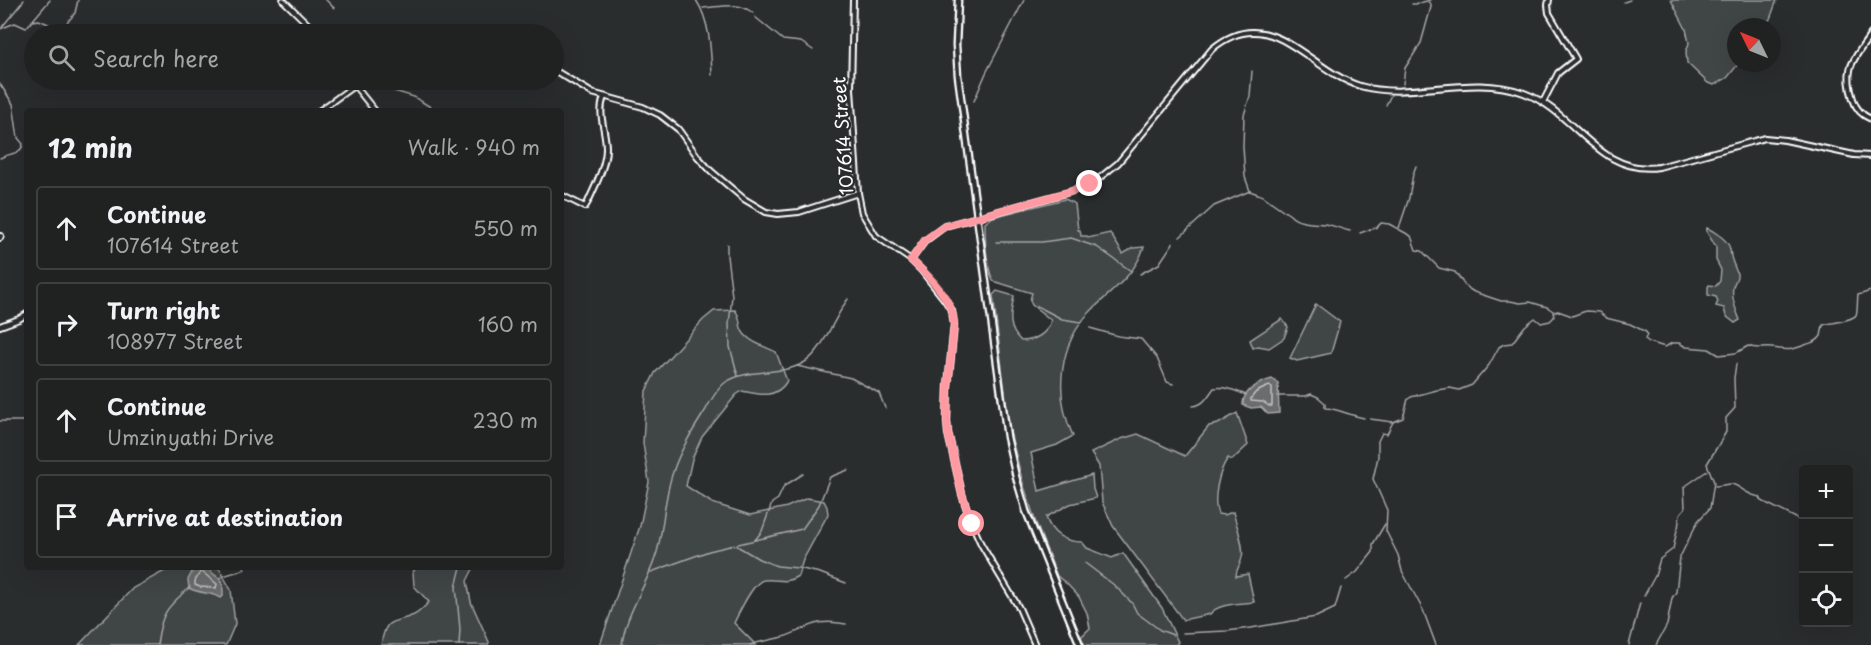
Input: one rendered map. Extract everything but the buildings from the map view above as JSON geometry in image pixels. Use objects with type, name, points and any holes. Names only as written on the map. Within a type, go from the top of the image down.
[{"type":"main road","points":[[958,0],[956,36],[958,76],[1007,436],[1026,511],[1080,645]]},
{"type":"street","points":[[283,0],[308,24]]},
{"type":"street","name":"107614 Street","points":[[853,0],[851,89],[858,193],[862,213],[879,239],[911,260],[950,307],[954,325],[947,421],[953,453],[970,519],[989,560],[1019,608],[1035,645]]},
{"type":"street","points":[[1543,102],[1558,73],[1576,59],[1549,13],[1549,0]]},
{"type":"street","points":[[911,260],[925,240],[945,226],[1072,191],[1106,175],[1212,49],[1228,38],[1246,31],[1267,32],[1285,38],[1340,78],[1372,89],[1487,85],[1517,90],[1543,102],[1559,113],[1607,156],[1635,167],[1659,167],[1765,138],[1854,155],[1871,156]]},
{"type":"street","points":[[1871,34],[1850,67],[1848,77],[1856,107],[1863,115],[1871,119]]},
{"type":"street","points":[[564,77],[586,91],[643,107],[660,115],[678,129],[711,171],[744,199],[766,212],[778,214],[799,212],[858,193]]},
{"type":"street","points":[[323,108],[349,90]]},
{"type":"street","points":[[358,90],[373,108]]},
{"type":"street","points":[[564,196],[585,207],[606,155],[600,109],[604,97]]},
{"type":"street","points":[[0,326],[24,316]]},
{"type":"shaded area","points":[[1671,0],[1777,0],[1770,18],[1727,18],[1727,72],[1732,72],[1727,78],[1714,85],[1708,83],[1687,63],[1686,52],[1689,43],[1686,29]]},
{"type":"shaded area","points":[[1065,199],[1075,204],[1078,230],[1081,236],[1088,238],[1110,233],[1123,254],[1133,248],[1144,247],[1129,274],[1092,310],[1072,338],[1066,354],[1062,387],[1063,404],[1073,436],[1057,445],[1031,453],[1039,491],[1092,475],[1096,498],[1070,504],[1046,517],[1048,523],[1064,539],[1082,542],[1087,548],[1112,558],[1123,553],[1162,608],[1178,642],[1176,645],[1085,645],[1081,637],[1090,628],[1087,613],[1079,597],[1057,576],[1036,523],[1010,432],[993,295],[997,291],[1014,296],[1011,325],[1021,341],[1040,336],[1047,329],[1051,320],[1032,305],[1030,300],[1032,293],[993,281],[987,260],[985,223],[993,217]]},
{"type":"shaded area","points":[[1707,228],[1723,238],[1730,248],[1737,276],[1733,287],[1734,304],[1740,320],[1735,323],[1726,316],[1724,308],[1716,306],[1718,301],[1716,297],[1708,295],[1709,285],[1716,286],[1720,281],[1721,270],[1716,260],[1716,247],[1706,231]]},
{"type":"shaded area","points":[[1316,304],[1340,322],[1331,353],[1297,361],[1290,358]]},
{"type":"shaded area","points":[[735,310],[739,316],[743,333],[756,343],[776,352],[787,381],[783,387],[773,393],[742,391],[736,395],[702,437],[692,459],[686,486],[712,503],[750,515],[787,507],[807,498],[824,501],[828,514],[803,560],[798,576],[789,580],[760,582],[751,591],[743,605],[734,623],[756,645],[600,645],[640,526],[649,482],[643,443],[646,391],[655,373],[703,320],[714,311]]},
{"type":"shaded area","points":[[1282,319],[1288,327],[1284,338],[1269,348],[1258,346],[1253,348],[1250,340]]},
{"type":"shaded area","points":[[1237,413],[1248,445],[1232,460],[1228,458],[1225,463],[1217,485],[1216,508],[1218,514],[1233,512],[1243,553],[1236,576],[1248,574],[1254,602],[1224,606],[1210,614],[1183,620],[1113,526],[1102,502],[1099,466],[1091,453],[1138,434],[1185,456],[1209,426],[1218,424]]},
{"type":"shaded area","points":[[166,570],[220,570],[231,590],[235,624],[226,645],[79,645],[133,588]]},
{"type":"shaded area","points":[[415,570],[472,570],[467,581],[471,602],[489,642],[488,645],[381,645],[385,629],[391,622],[414,615],[429,602],[414,586]]},
{"type":"water","points":[[1272,379],[1278,383],[1279,413],[1268,414],[1261,407],[1251,408],[1243,405],[1245,395],[1249,391],[1262,382]]},
{"type":"water","points":[[193,570],[210,570],[221,580],[223,596],[221,598],[189,588],[188,580]]},
{"type":"waterway","points":[[2,27],[24,0]]},
{"type":"waterway","points":[[33,20],[50,0]]},
{"type":"waterway","points":[[66,24],[75,13],[78,0]]},
{"type":"waterway","points":[[326,0],[334,8]]},
{"type":"waterway","points":[[696,0],[707,27],[712,75]]},
{"type":"waterway","points":[[974,101],[1024,0]]},
{"type":"waterway","points":[[1412,4],[1430,0]]},
{"type":"waterway","points":[[1624,2],[1630,0]]},
{"type":"waterway","points":[[1403,84],[1405,68],[1421,43],[1431,7],[1428,2]]},
{"type":"waterway","points":[[703,8],[735,6],[753,13]]},
{"type":"waterway","points":[[755,17],[783,40],[801,42],[813,50]]},
{"type":"waterway","points":[[29,24],[39,20],[48,24]]},
{"type":"waterway","points":[[0,29],[15,23],[24,27]]},
{"type":"waterway","points":[[56,24],[66,24]]},
{"type":"waterway","points":[[1250,191],[1245,177],[1243,146],[1244,115],[1250,96],[1252,71]]},
{"type":"waterway","points":[[0,84],[13,104],[18,138],[23,144],[17,152],[0,158]]},
{"type":"waterway","points":[[317,108],[344,90]]},
{"type":"waterway","points":[[391,90],[414,97],[432,108]]},
{"type":"waterway","points":[[1386,105],[1391,95]]},
{"type":"waterway","points":[[1399,228],[1416,166]]},
{"type":"waterway","points":[[1180,237],[1214,206],[1250,191],[1263,196],[1297,220],[1350,231]]},
{"type":"waterway","points":[[1360,233],[1377,227],[1381,223],[1389,224],[1411,236],[1416,250],[1422,251],[1439,268],[1455,272],[1466,287],[1474,292],[1501,301],[1530,302],[1553,311]]},
{"type":"waterway","points":[[1003,242],[1042,242],[1071,238],[1080,241]]},
{"type":"waterway","points":[[996,242],[1002,242]]},
{"type":"waterway","points":[[1082,242],[1097,247],[1131,271]]},
{"type":"waterway","points":[[1140,274],[1159,264],[1173,243]]},
{"type":"waterway","points":[[727,244],[732,296],[729,324],[730,347],[738,376]]},
{"type":"waterway","points":[[1436,645],[1423,610],[1402,571],[1398,555],[1386,531],[1387,510],[1373,479],[1378,457],[1378,441],[1382,433],[1387,434],[1393,422],[1403,418],[1408,399],[1437,390],[1450,388],[1459,390],[1472,385],[1489,365],[1499,347],[1512,343],[1525,326],[1535,318],[1541,323],[1550,321],[1554,317],[1553,312],[1558,311],[1572,316],[1586,311],[1599,312],[1606,318],[1630,324],[1646,332],[1645,339],[1649,342],[1665,347],[1672,343],[1679,343],[1686,347],[1709,349],[1719,355],[1736,353],[1748,346],[1788,350],[1814,342],[1821,336],[1823,325],[1854,317],[1857,313],[1858,295],[1871,291]]},
{"type":"waterway","points":[[622,645],[627,622],[657,552],[668,491],[676,464],[687,440],[714,395],[726,382],[735,377],[796,367],[805,362],[823,342],[848,299]]},
{"type":"waterway","points":[[1037,306],[1062,319],[1081,322]]},
{"type":"waterway","points":[[1090,328],[1118,336],[1141,339],[1157,358],[1167,382],[1173,384]]},
{"type":"waterway","points":[[1656,645],[1667,625],[1672,598],[1676,592],[1680,557],[1698,521],[1710,508],[1714,482],[1707,464],[1726,432],[1726,418],[1735,408],[1736,364]]},
{"type":"waterway","points":[[797,366],[851,378],[879,393],[885,408]]},
{"type":"waterway","points":[[1193,406],[1203,402],[1214,388],[1226,388],[1246,395]]},
{"type":"waterway","points":[[1277,396],[1311,394],[1325,403],[1325,408],[1364,418]]},
{"type":"waterway","points":[[1370,419],[1393,422]]},
{"type":"waterway","points":[[0,421],[24,421]]},
{"type":"waterway","points":[[651,572],[709,551],[802,529],[819,505],[830,477],[848,470]]},
{"type":"waterway","points":[[1678,528],[1680,514],[1685,508],[1684,487],[1707,471]]},
{"type":"waterway","points":[[755,540],[762,531],[772,503],[778,499],[784,486],[803,474]]},
{"type":"waterway","points":[[1715,486],[1734,485],[1799,520]]},
{"type":"waterway","points":[[1346,580],[1357,572],[1373,552],[1373,544],[1385,524]]},
{"type":"waterway","points":[[1644,596],[1655,576],[1660,559],[1673,549],[1677,530]]},
{"type":"waterway","points":[[737,546],[777,566],[820,573],[846,583]]},
{"type":"waterway","points":[[1085,563],[1114,585],[1132,603],[1137,613],[1160,630],[1173,635]]},
{"type":"waterway","points":[[220,578],[242,570]]},
{"type":"waterway","points":[[459,645],[460,629],[456,587],[460,570]]},
{"type":"waterway","points":[[157,645],[160,625],[166,612],[175,600],[190,587]]},
{"type":"waterway","points":[[1183,633],[1227,631],[1316,617],[1335,608],[1341,588]]},
{"type":"waterway","points":[[1629,645],[1640,603]]},
{"type":"waterway","points":[[750,645],[783,637],[819,623],[846,624]]},
{"type":"route","points":[[972,524],[962,494],[948,433],[948,386],[953,315],[939,291],[911,260],[925,240],[945,226],[1090,184]]}]
